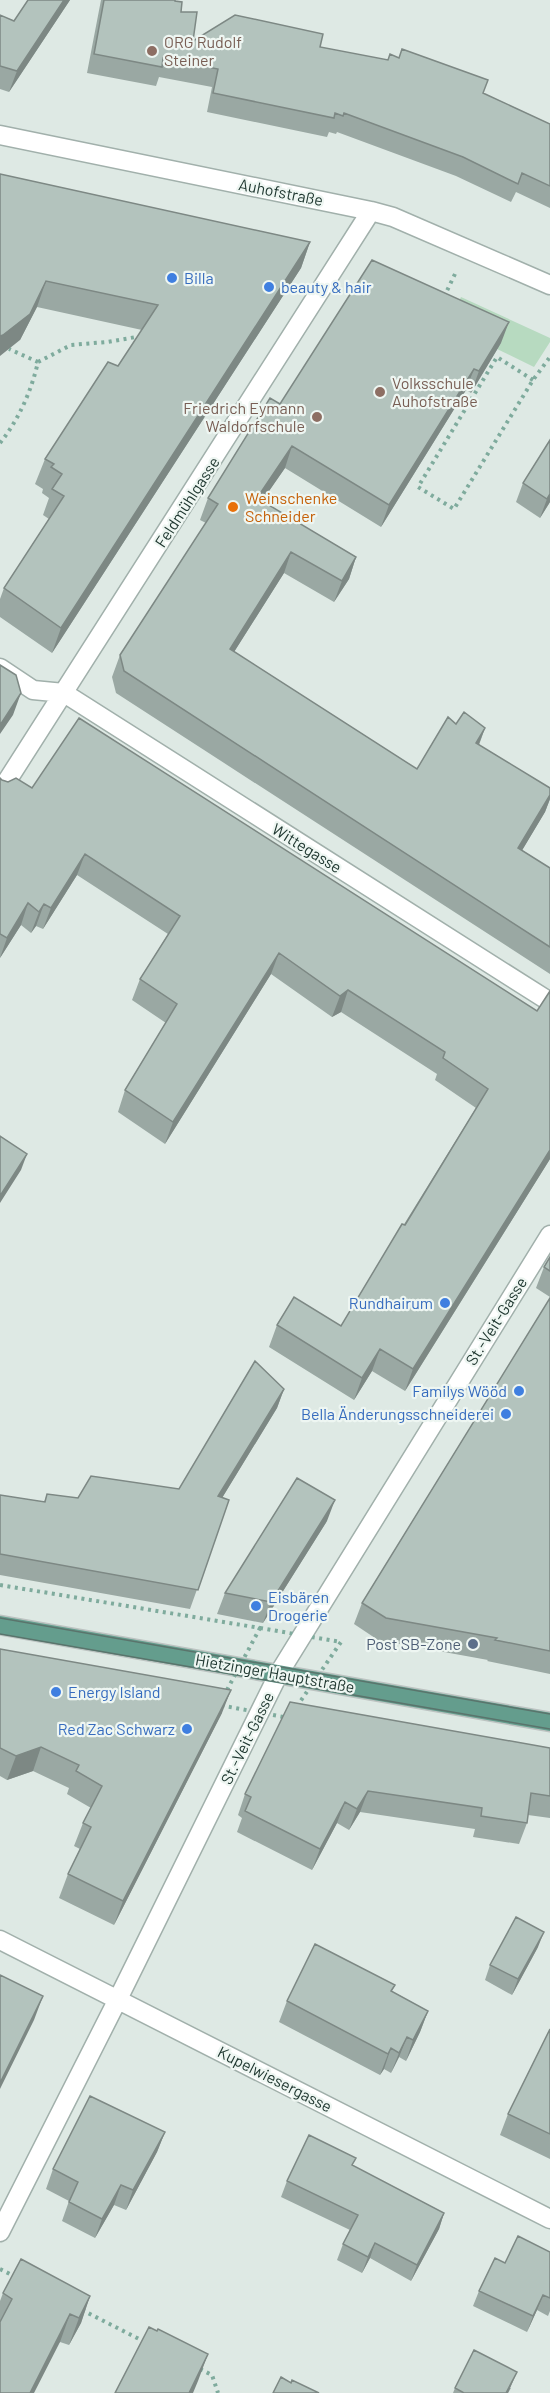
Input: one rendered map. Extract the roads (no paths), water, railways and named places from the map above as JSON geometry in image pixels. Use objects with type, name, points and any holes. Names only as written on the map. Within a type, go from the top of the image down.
[{"type":"main road","name":"Hietzinger Hauptstraße","points":[[0,1625],[550,1722]]},
{"type":"street","name":"Auhofstraße","points":[[0,135],[371,210],[393,217],[550,285]]},
{"type":"street","name":"Feldmühlgasse","points":[[0,792],[371,210]]},
{"type":"street","points":[[0,668],[33,690],[64,693]]},
{"type":"street","name":"Wittegasse","points":[[64,693],[550,1002]]},
{"type":"street","name":"St.-Veit-Gasse","points":[[0,2232],[279,1673],[550,1235]]},
{"type":"street","name":"Kupelwiesergasse","points":[[0,1940],[550,2219]]},
{"type":"tram line","points":[[0,1618],[550,1714]]},
{"type":"tram line","points":[[0,1634],[550,1729]]},
{"type":"place","name":"ORG Rudolf Steiner","points":[[152,51]]},
{"type":"place","name":"Billa","points":[[172,278]]},
{"type":"place","name":"beauty & hair","points":[[269,287]]},
{"type":"place","name":"Volksschule Auhofstraße","points":[[380,392]]},
{"type":"place","name":"Friedrich Eymann Waldorfschule","points":[[317,417]]},
{"type":"place","name":"Weinschenke Schneider","points":[[233,507]]},
{"type":"place","name":"Rundhairum","points":[[445,1303]]},
{"type":"place","name":"Familys Wööd","points":[[519,1391]]},
{"type":"place","name":"Bella Änderungsschneiderei","points":[[506,1414]]},
{"type":"place","name":"Eisbären Drogerie","points":[[256,1606]]},
{"type":"place","name":"Post SB-Zone","points":[[473,1644]]},
{"type":"place","name":"Energy Island","points":[[56,1692]]},
{"type":"place","name":"Red Zac Schwarz","points":[[187,1729]]}]
